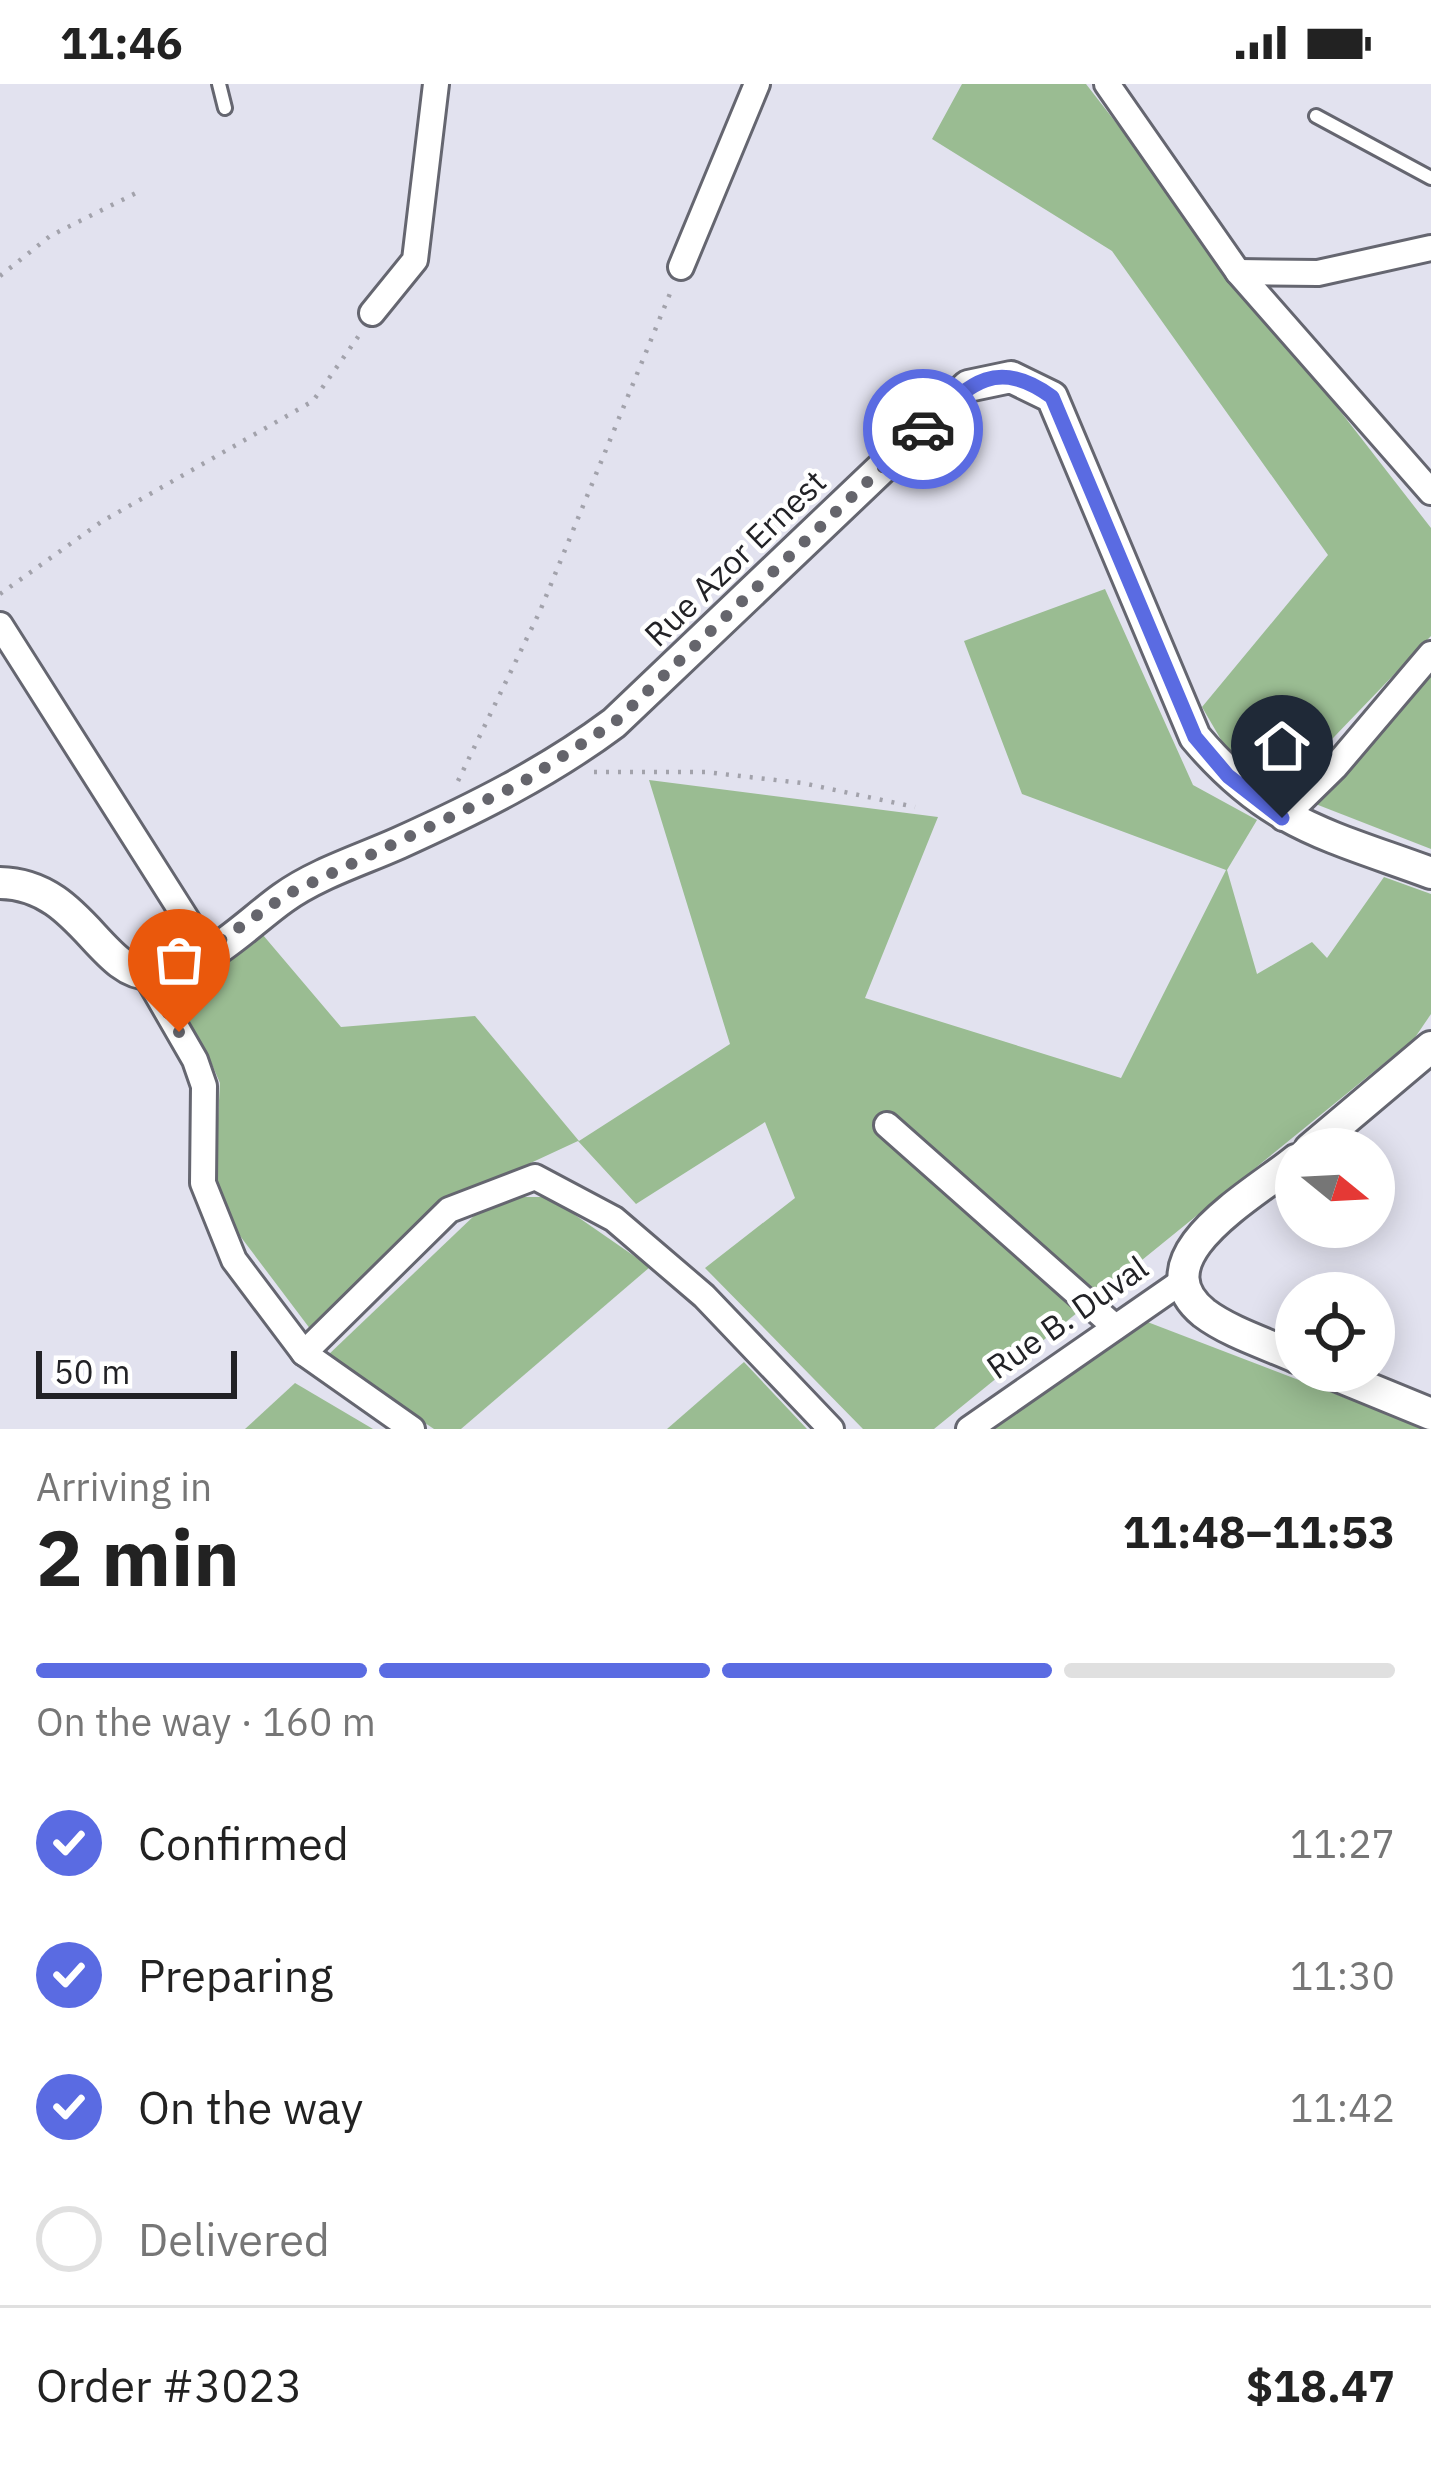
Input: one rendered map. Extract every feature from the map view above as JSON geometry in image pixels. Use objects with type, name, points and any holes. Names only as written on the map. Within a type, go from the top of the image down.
[{"type":"street","points":[[372,313],[416,260],[436,84]]},
{"type":"street","points":[[681,267],[757,84]]},
{"type":"street","points":[[1107,84],[1238,272],[1431,492]]},
{"type":"street","points":[[1238,272],[1318,272],[1431,248]]},
{"type":"street","name":"Rue Azor Ernest","points":[[146,975],[176,971],[288,894],[439,825],[564,760],[614,723],[968,386],[1011,377],[1052,397],[1195,737],[1228,776],[1282,818],[1431,873]]},
{"type":"street","points":[[0,625],[208,953]]},
{"type":"street","points":[[1282,818],[1335,766],[1431,654]]},
{"type":"street","points":[[0,883],[36,887],[123,966],[146,975],[204,1086],[202,1170],[212,1214],[234,1260],[304,1353],[412,1429]]},
{"type":"street","points":[[1335,1128],[1431,1047]]},
{"type":"street","points":[[887,1125],[1115,1327]]},
{"type":"street","name":"Rue B. Duval","points":[[969,1429],[1181,1282],[1188,1248],[1275,1177]]},
{"type":"street","points":[[304,1353],[449,1210],[535,1178],[614,1219],[668,1265],[831,1429]]},
{"type":"street","points":[[1181,1282],[1207,1315],[1275,1347]]},
{"type":"street","points":[[1377,1392],[1431,1414]]},
{"type":"lane","points":[[219,84],[225,108]]},
{"type":"lane","points":[[1316,116],[1431,178]]},
{"type":"path","points":[[0,276],[50,236],[138,193]]},
{"type":"path","points":[[439,825],[540,611],[681,267]]},
{"type":"path","points":[[0,594],[101,522],[313,400],[346,361],[372,313]]},
{"type":"path","points":[[564,760],[595,773],[705,772],[802,783],[915,807]]},
{"type":"green space","points":[[962,84],[1086,84],[1431,528],[1431,636],[1286,787],[1234,762],[1202,707],[1328,555],[1112,251],[932,139]]},
{"type":"green space","points":[[1105,589],[1193,785],[1257,820],[1227,870],[1257,974],[1312,942],[1327,958],[1384,877],[1431,894],[1431,1014],[1414,1039],[1304,1128],[1275,1128],[1275,1152],[934,1429],[863,1429],[705,1268],[795,1198],[765,1122],[636,1204],[578,1141],[442,1204],[311,1330],[228,1220],[215,1172],[220,1083],[207,1053],[161,990],[257,928],[341,1027],[475,1016],[579,1141],[730,1044],[649,780],[938,817],[865,998],[1121,1078],[1226,870],[1022,794],[964,641]]},
{"type":"green space","points":[[1431,659],[1431,849],[1313,803]]},
{"type":"green space","points":[[515,1197],[549,1197],[650,1267],[461,1429],[434,1429],[326,1357],[477,1213]]},
{"type":"green space","points":[[1124,1313],[1275,1371],[1275,1392],[1330,1392],[1427,1429],[976,1429]]},
{"type":"green space","points":[[744,1362],[807,1429],[667,1429]]},
{"type":"green space","points":[[295,1383],[373,1429],[245,1429]]},
{"type":"way so far","points":[[179,1032],[146,975],[176,971],[212,951],[288,894],[439,825],[564,760],[614,723],[923,429]]},
{"type":"route","points":[[923,429],[968,386],[985,378],[1011,377],[1034,384],[1052,397],[1195,737],[1228,776],[1282,818]]}]
